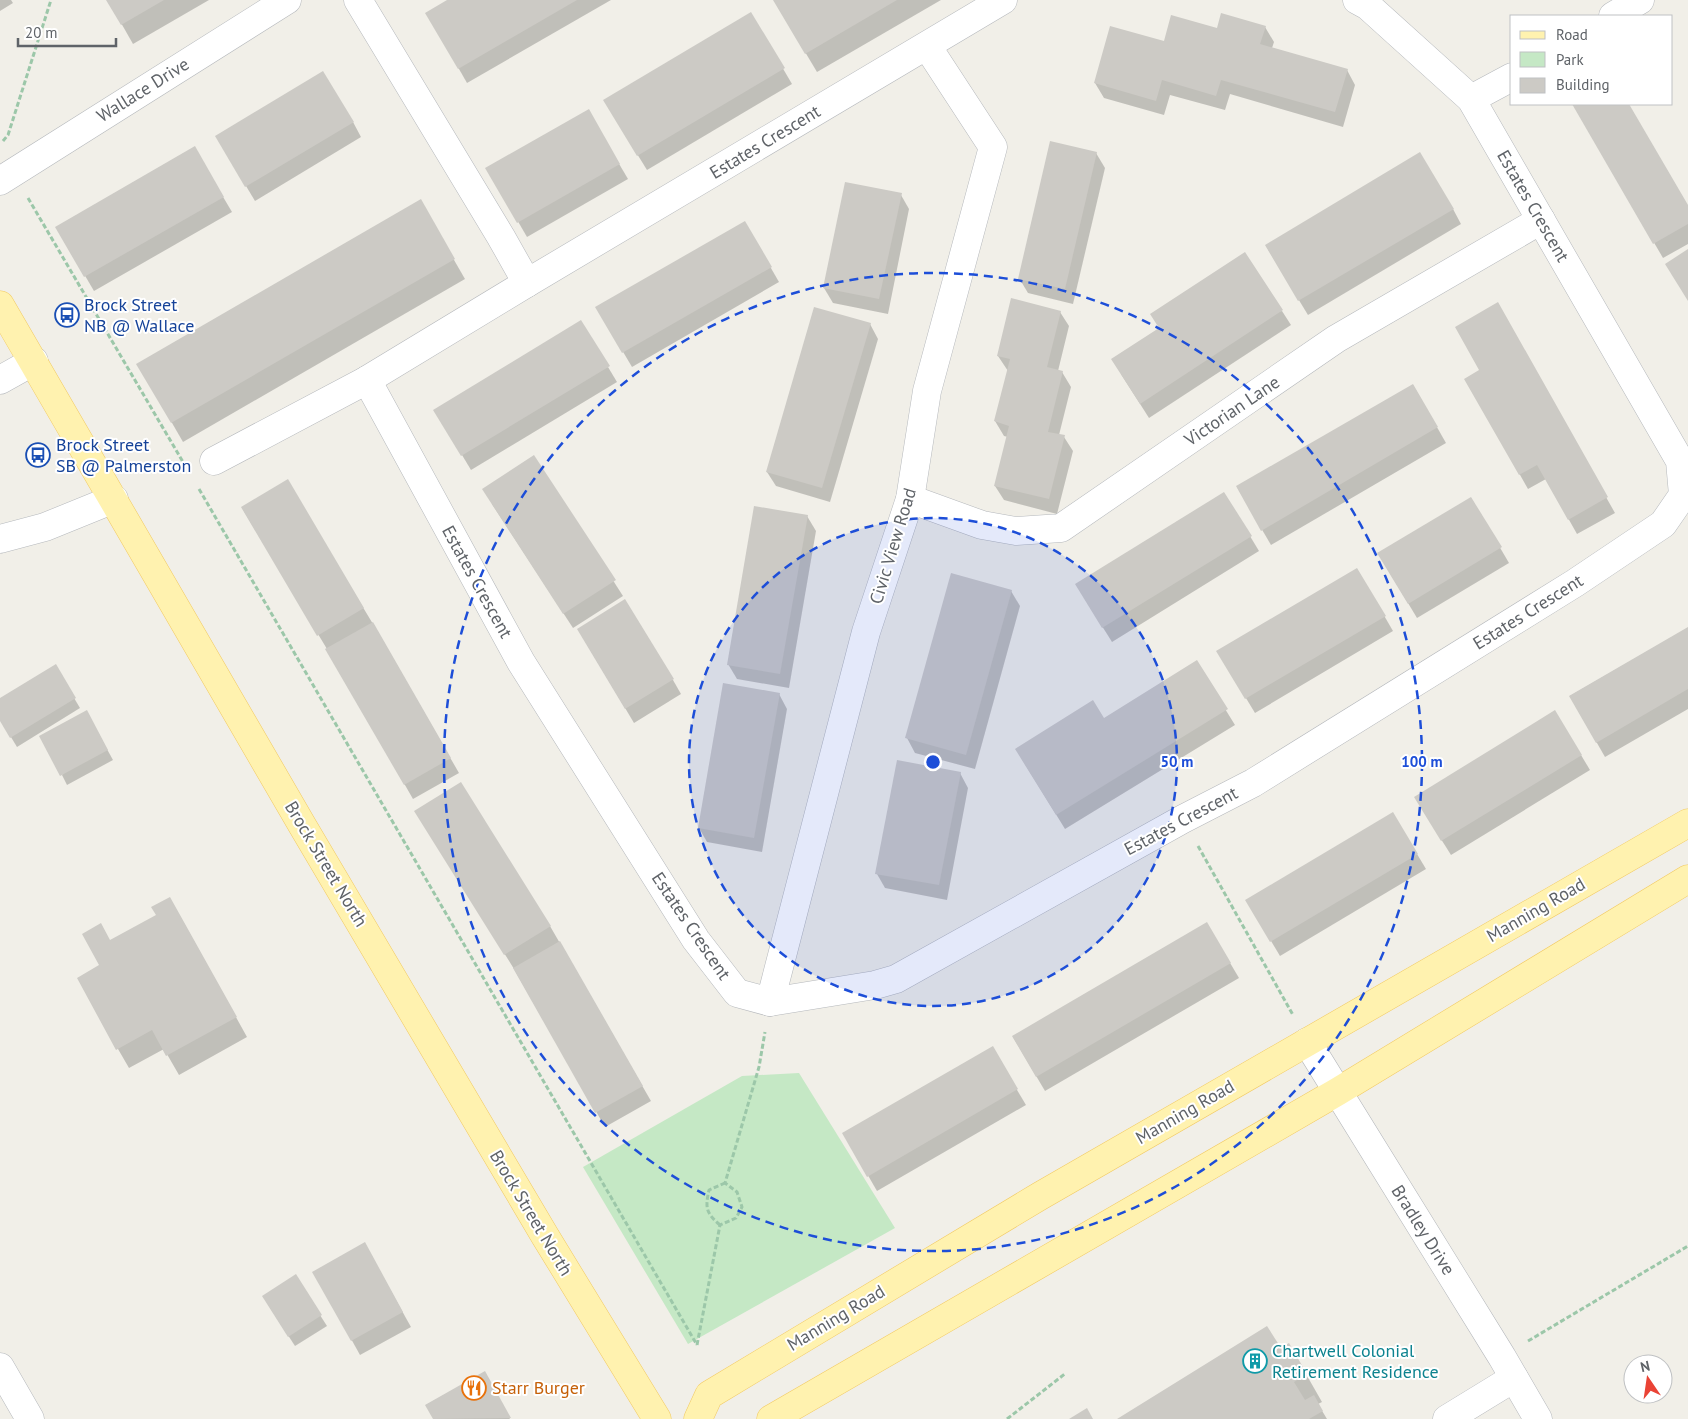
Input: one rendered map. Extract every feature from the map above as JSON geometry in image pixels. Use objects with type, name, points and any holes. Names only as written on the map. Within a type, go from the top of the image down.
[{"type":"main road","name":"Brock Street North","points":[[0,305],[302,825],[550,1244],[657,1419]]},
{"type":"main road","name":"Manning Road","points":[[698,1419],[709,1395],[1040,1196],[1688,823]]},
{"type":"main road","points":[[771,1419],[1337,1092],[1688,880]]},
{"type":"street","name":"Wallace Drive","points":[[7,177],[287,0]]},
{"type":"street","points":[[358,0],[527,283]]},
{"type":"street","name":"Estates Crescent","points":[[214,462],[367,380],[1003,0]]},
{"type":"street","name":"Estates Crescent","points":[[367,380],[520,662],[696,940],[737,993],[770,1002],[875,985],[896,979],[1252,783],[1576,583],[1663,524],[1682,495],[1680,461],[1472,99],[1368,6],[1357,0]]},
{"type":"street","points":[[1615,15],[1640,0]]},
{"type":"street","name":"Civic View Road","points":[[770,1002],[866,632],[910,499],[927,390],[993,147],[927,46]]},
{"type":"street","points":[[1472,99],[1510,78]]},
{"type":"street","name":"Victorian Lane","points":[[910,499],[982,525],[1016,531],[1061,528],[1336,339],[1541,220]]},
{"type":"street","points":[[0,380],[34,361]]},
{"type":"street","points":[[0,539],[45,527],[114,499]]},
{"type":"street","name":"Bradley Drive","points":[[1307,1042],[1508,1367],[1538,1419]]},
{"type":"street","points":[[0,1367],[30,1419]]},
{"type":"street","points":[[1447,1419],[1508,1367]]},
{"type":"path","points":[[0,146],[8,135],[51,0]]},
{"type":"path","points":[[7,177],[186,467]]},
{"type":"path","points":[[196,484],[696,1345],[720,1225]]},
{"type":"path","points":[[1183,820],[1307,1042]]},
{"type":"path","points":[[720,1225],[709,1216],[706,1203],[710,1190],[725,1183],[759,1067],[770,1002]]},
{"type":"path","points":[[720,1225],[736,1218],[742,1207],[736,1192],[725,1183]]},
{"type":"path","points":[[1508,1367],[1688,1246]]},
{"type":"path","points":[[1007,1419],[1066,1373]]},
{"type":"green space","points":[[799,1073],[895,1228],[688,1344],[583,1167],[742,1076]]},
{"type":"building","points":[[106,0],[164,0],[121,25]]},
{"type":"building","points":[[447,0],[577,0],[458,69],[425,13]]},
{"type":"building","points":[[773,0],[897,0],[805,54]]},
{"type":"building","points":[[751,12],[785,68],[637,156],[603,100]]},
{"type":"building","points":[[1221,13],[1266,26],[1260,44],[1348,69],[1335,112],[1221,80],[1216,96],[1162,80],[1156,101],[1094,83],[1110,26],[1164,41],[1171,15],[1217,28]]},
{"type":"building","points":[[323,71],[354,122],[245,187],[215,136]]},
{"type":"building","points":[[1573,105],[1630,105],[1688,205],[1688,224],[1653,244]]},
{"type":"building","points":[[589,109],[620,164],[517,223],[485,168]]},
{"type":"building","points":[[1050,141],[1097,152],[1065,289],[1018,279]]},
{"type":"building","points":[[195,146],[224,197],[84,277],[55,227]]},
{"type":"building","points":[[1420,152],[1454,209],[1298,301],[1265,245]]},
{"type":"building","points":[[845,182],[902,193],[879,299],[823,288]]},
{"type":"building","points":[[421,199],[455,259],[171,423],[136,364]]},
{"type":"building","points":[[745,221],[772,267],[622,353],[595,307]]},
{"type":"building","points":[[1688,249],[1688,301],[1665,264]]},
{"type":"building","points":[[1245,252],[1283,310],[1140,404],[1111,359],[1159,328],[1150,314]]},
{"type":"building","points":[[1011,298],[1061,311],[1047,367],[1063,371],[1048,432],[1065,435],[1049,499],[994,486],[1009,426],[994,421],[1010,359],[997,356]]},
{"type":"building","points":[[1498,302],[1608,497],[1568,520],[1537,465],[1519,475],[1464,379],[1479,370],[1455,327]]},
{"type":"building","points":[[814,307],[871,323],[822,488],[766,472]]},
{"type":"building","points":[[581,320],[610,366],[461,456],[433,410]]},
{"type":"building","points":[[1413,384],[1438,427],[1261,531],[1236,486]]},
{"type":"building","points":[[534,455],[616,580],[563,614],[482,489]]},
{"type":"building","points":[[288,479],[364,608],[317,636],[241,507]]},
{"type":"building","points":[[1224,492],[1252,536],[1102,628],[1075,584]]},
{"type":"building","points":[[1471,497],[1502,547],[1408,604],[1377,553]]},
{"type":"building","points":[[754,506],[808,515],[780,674],[727,665]]},
{"type":"building","points":[[1357,568],[1386,616],[1245,699],[1216,651]]},
{"type":"building","points":[[951,573],[1012,590],[966,755],[905,738]]},
{"type":"building","points":[[625,599],[674,679],[625,709],[577,629]]},
{"type":"building","points":[[373,622],[451,758],[404,785],[325,649]]},
{"type":"building","points":[[1688,627],[1688,689],[1596,743],[1569,696]]},
{"type":"building","points":[[1197,660],[1228,709],[1056,815],[1015,749],[1093,700],[1104,718]]},
{"type":"building","points":[[56,664],[76,698],[10,738],[0,721],[0,698]]},
{"type":"building","points":[[723,683],[780,693],[754,838],[698,828]]},
{"type":"building","points":[[87,710],[108,750],[60,776],[39,736]]},
{"type":"building","points":[[1555,710],[1582,755],[1441,841],[1414,797]]},
{"type":"building","points":[[897,760],[961,772],[939,885],[875,874]]},
{"type":"building","points":[[461,782],[551,926],[504,955],[414,811]]},
{"type":"building","points":[[1393,812],[1418,854],[1270,942],[1245,900]]},
{"type":"building","points":[[170,897],[237,1017],[166,1056],[152,1030],[116,1050],[77,978],[99,965],[82,934],[101,923],[110,940],[156,915],[151,907]]},
{"type":"building","points":[[1207,922],[1231,963],[1036,1077],[1012,1036]]},
{"type":"building","points":[[560,941],[643,1086],[595,1113],[513,968]]},
{"type":"building","points":[[993,1046],[1018,1089],[867,1177],[842,1133]]},
{"type":"building","points":[[365,1242],[403,1312],[351,1341],[312,1272]]},
{"type":"building","points":[[296,1274],[322,1315],[288,1337],[262,1296]]},
{"type":"building","name":"Chartwell Colonial Retirement Residence","points":[[1267,1326],[1281,1348],[1289,1343],[1307,1374],[1294,1382],[1305,1400],[1314,1395],[1323,1411],[1309,1419],[1117,1419]]},
{"type":"building","name":"Starr Burger","points":[[485,1371],[511,1418],[433,1419],[425,1405]]},
{"type":"building","points":[[1087,1408],[1093,1419],[1069,1419]]},
{"type":"place","name":"Brock Street NB @ Wallace","points":[[67,315]]},
{"type":"place","name":"Brock Street SB @ Palmerston","points":[[38,455]]},
{"type":"place","name":"Chartwell Colonial Retirement Residence","points":[[1255,1361]]},
{"type":"place","name":"Starr Burger","points":[[474,1388]]}]
